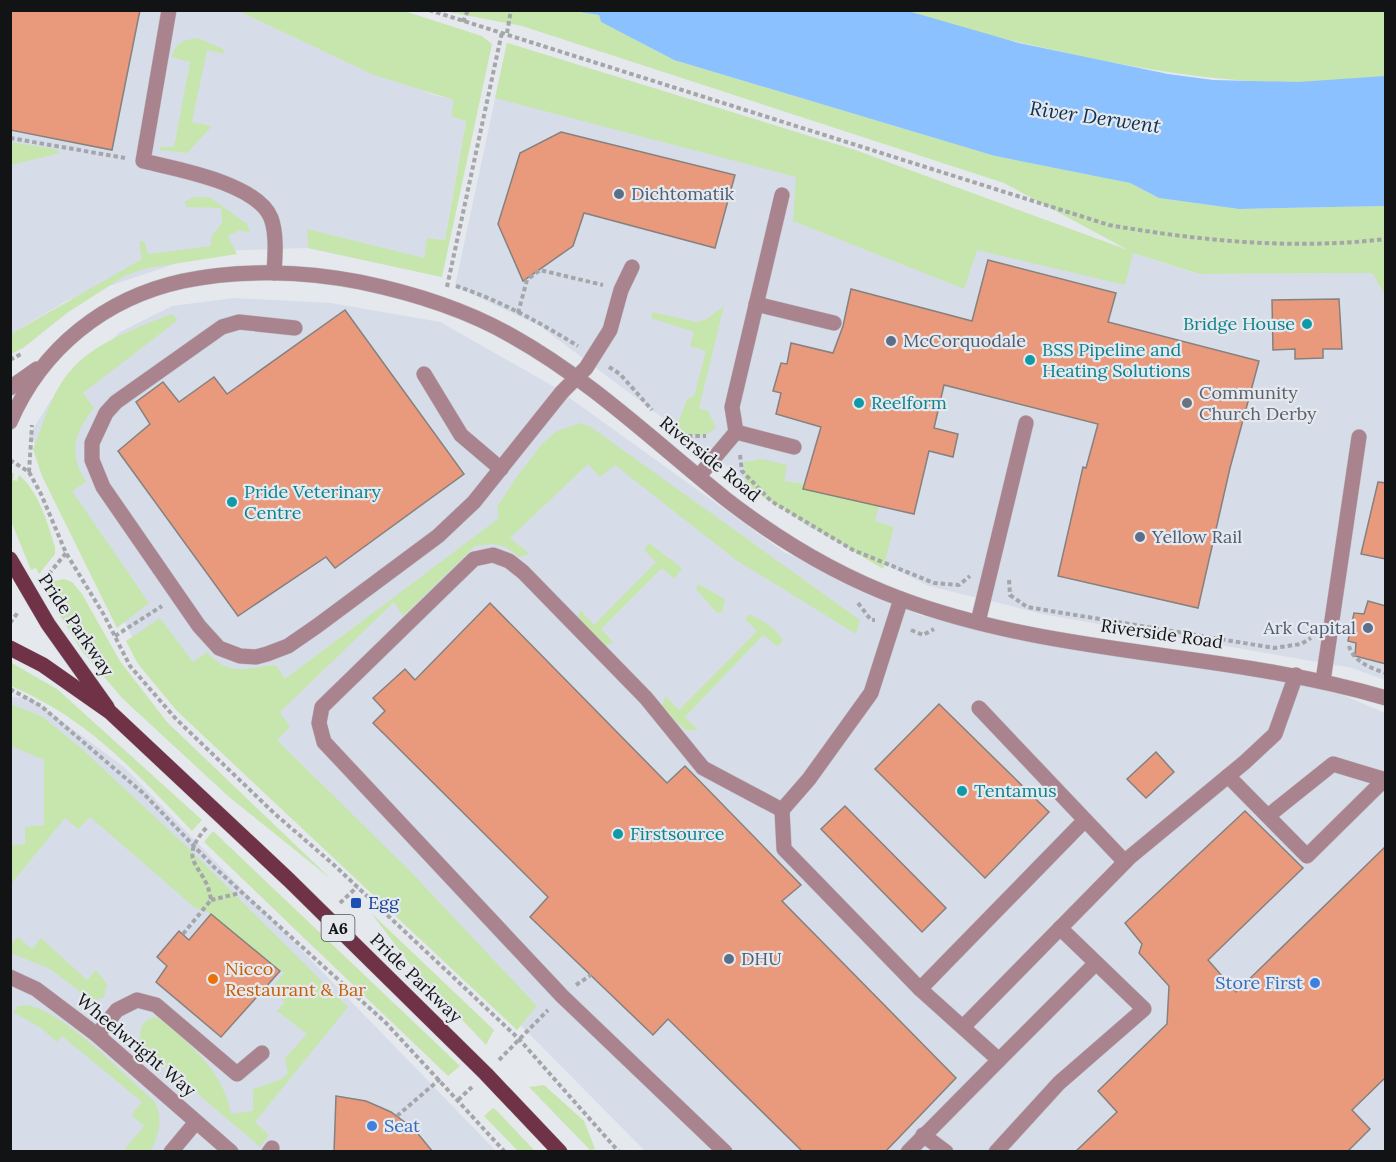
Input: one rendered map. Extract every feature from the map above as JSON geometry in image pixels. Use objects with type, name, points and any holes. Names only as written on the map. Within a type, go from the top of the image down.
[{"type":"main road","name":"Pride Parkway","points":[[10,559],[48,624],[110,712]]},
{"type":"main road","name":"Pride Parkway","points":[[10,648],[43,665],[110,712],[486,1074],[560,1152]]},
{"type":"street","points":[[169,10],[143,161],[216,178],[258,202],[271,217],[275,252],[274,273]]},
{"type":"street","points":[[699,476],[736,432],[732,407],[782,195]]},
{"type":"street","points":[[295,328],[239,322],[222,327],[116,402],[95,433],[92,460],[103,487],[179,596],[219,648],[240,656],[256,657],[288,646],[438,536],[474,502],[575,377],[586,368],[610,330],[621,290],[632,267]]},
{"type":"street","name":"Riverside Road","points":[[10,388],[45,363],[84,327],[133,296],[192,279],[274,273],[346,279],[402,291],[443,305],[512,335],[575,377],[751,517],[829,566],[901,599],[978,622],[1047,637],[1296,675],[1386,698]]},
{"type":"street","points":[[756,304],[834,323]]},
{"type":"street","name":"Riverside Road","points":[[10,422],[45,363]]},
{"type":"street","points":[[424,374],[461,435],[501,469]]},
{"type":"street","points":[[978,622],[1026,423]]},
{"type":"street","points":[[736,432],[794,447]]},
{"type":"street","points":[[1323,681],[1359,437]]},
{"type":"street","points":[[725,1152],[562,996],[324,742],[319,723],[322,707],[474,559],[493,555],[509,561],[523,572],[646,698],[703,768],[782,810]]},
{"type":"street","points":[[901,599],[871,693],[809,779],[782,810],[784,849],[920,989],[999,1060]]},
{"type":"street","points":[[963,1027],[1125,861],[1275,734],[1296,675]]},
{"type":"street","points":[[978,708],[1125,861]]},
{"type":"street","points":[[1228,776],[1307,856],[1385,780],[1333,765],[1268,816]]},
{"type":"street","points":[[920,989],[1085,820]]},
{"type":"street","points":[[996,1152],[1059,1083],[1144,1009],[1060,928]]},
{"type":"street","points":[[908,1152],[1096,963]]},
{"type":"street","name":"Wheelwright Way","points":[[10,977],[36,989],[97,1035],[231,1152]]},
{"type":"street","points":[[97,1035],[117,1011],[136,1000],[156,1005],[237,1074],[262,1053]]},
{"type":"street","points":[[171,1152],[196,1122]]},
{"type":"street","points":[[923,1135],[946,1152]]},
{"type":"path","points":[[429,10],[1109,225],[1189,239],[1275,244],[1355,243],[1386,239]]},
{"type":"path","points":[[463,22],[468,10]]},
{"type":"path","points":[[443,305],[511,10]]},
{"type":"path","points":[[10,138],[143,161]]},
{"type":"path","points":[[512,335],[527,280],[540,270],[621,290]]},
{"type":"path","points":[[29,472],[31,426],[36,417]]},
{"type":"path","points":[[10,460],[29,472],[66,553],[130,666],[176,719],[519,1040],[619,1152]]},
{"type":"path","points":[[115,636],[179,596]]},
{"type":"path","points":[[854,599],[872,620],[894,622],[923,635],[933,629],[942,629]]},
{"type":"path","points":[[10,689],[41,706],[143,793],[240,892],[349,987],[441,1079],[505,1152]]},
{"type":"path","points":[[211,900],[210,891],[191,857],[192,843],[218,814]]},
{"type":"path","points":[[183,934],[211,900],[240,892]]},
{"type":"path","points":[[458,1100],[562,996],[591,975]]},
{"type":"path","points":[[397,1116],[441,1079]]},
{"type":"shaded area","points":[[11,11],[238,11],[319,49],[434,95],[455,100],[466,120],[445,240],[427,238],[424,258],[442,277],[308,248],[213,251],[68,300],[11,334]]},
{"type":"shaded area","points":[[507,43],[855,150],[1133,253],[1198,274],[1372,273],[1386,295],[1385,680],[1352,668],[1047,615],[929,586],[807,526],[540,326],[455,286]]},
{"type":"shaded area","points":[[234,298],[331,303],[440,322],[553,386],[784,552],[922,616],[1329,689],[1385,713],[1385,1151],[645,1151],[225,726],[147,666],[81,536],[49,460],[29,436],[51,400],[120,332],[172,306]]},
{"type":"shaded area","points":[[10,697],[31,698],[124,767],[496,1151],[11,1151]]},
{"type":"green space","points":[[574,10],[599,15],[601,22],[674,60],[995,156],[1130,183],[1159,198],[1239,209],[1385,206],[1385,295],[1372,273],[1199,274],[1133,253],[1125,285],[977,250],[964,289],[793,221],[796,177],[495,98],[507,43],[855,150],[1128,250],[1004,183],[522,26],[444,11]]},
{"type":"green space","points":[[238,11],[404,11],[482,36],[492,44],[442,277],[308,248],[307,229],[424,258],[427,238],[445,240],[466,121],[451,116],[454,100],[374,75]]},
{"type":"green space","points":[[908,11],[1385,11],[1385,76],[1346,81],[1267,82],[1189,75],[1031,45],[969,30]]},
{"type":"green space","points":[[198,38],[223,49],[225,54],[207,50],[192,122],[212,126],[187,153],[160,150],[160,147],[174,147],[190,62],[172,57],[181,43]]},
{"type":"green space","points":[[11,142],[56,149],[60,153],[11,165]]},
{"type":"green space","points":[[193,197],[209,197],[247,224],[250,233],[240,230],[228,236],[237,254],[148,268],[126,275],[67,313],[23,348],[11,354],[11,334],[142,259],[139,242],[144,241],[148,254],[211,246],[211,237],[222,223],[221,208],[186,207],[185,202]]},
{"type":"green space","points":[[724,306],[699,408],[708,411],[716,428],[705,435],[674,434],[687,399],[694,396],[706,351],[690,346],[694,332],[651,318],[653,312],[696,322],[705,320]]},
{"type":"green space","points":[[171,314],[178,320],[83,393],[94,408],[78,435],[75,452],[80,472],[86,482],[72,491],[149,603],[117,628],[42,476],[33,449],[56,392],[70,371],[82,359],[124,333]]},
{"type":"green space","points":[[580,423],[591,427],[860,620],[856,634],[736,560],[615,465],[600,477],[588,464],[510,538],[530,554],[519,557],[506,547],[493,544],[475,546],[403,616],[394,602],[280,712],[290,727],[277,740],[409,870],[537,1006],[517,1030],[177,711],[138,664],[126,641],[160,618],[193,662],[207,652],[215,660],[231,668],[247,669],[276,665],[285,679],[499,518],[497,507],[542,444],[557,431]]},
{"type":"green space","points":[[762,459],[787,465],[784,481],[805,484],[879,506],[875,521],[894,527],[883,569],[745,486],[744,462]]},
{"type":"green space","points":[[11,473],[14,473],[13,480],[17,481],[19,475],[32,490],[42,508],[55,547],[55,554],[39,574],[36,568],[31,570],[11,521]]},
{"type":"green space","points":[[649,543],[682,568],[674,579],[662,568],[601,629],[613,642],[606,646],[577,619],[580,610],[594,625],[656,562],[644,550]]},
{"type":"green space","points":[[64,579],[72,582],[82,594],[120,661],[167,722],[331,879],[228,796],[122,698],[82,651],[46,593],[54,581]]},
{"type":"green space","points":[[698,584],[725,599],[722,613],[716,612],[696,589]]},
{"type":"green space","points":[[749,614],[772,628],[783,640],[778,647],[763,635],[685,717],[698,730],[685,730],[662,707],[665,696],[679,710],[757,631],[745,619]]},
{"type":"green space","points":[[10,662],[57,689],[202,820],[192,831],[151,788],[87,730],[38,699],[11,686]]},
{"type":"green space","points":[[11,704],[43,717],[82,749],[186,846],[348,1007],[255,1122],[269,1135],[260,1147],[139,1044],[141,1027],[147,1020],[157,1017],[193,1048],[213,1071],[227,1098],[231,1114],[253,1111],[253,1089],[280,1080],[288,1073],[285,1058],[307,1034],[277,1011],[285,1002],[270,990],[284,973],[211,914],[194,907],[90,817],[78,829],[65,818],[11,884],[11,845],[25,844],[25,827],[44,825],[44,760],[11,746]]},
{"type":"green space","points":[[213,831],[460,1066],[448,1076],[204,842]]},
{"type":"green space","points":[[371,913],[494,1030],[486,1045],[414,969]]},
{"type":"green space","points":[[18,937],[32,949],[41,938],[87,980],[96,970],[107,984],[104,997],[97,1000],[90,999],[50,969],[11,953],[11,942]]},
{"type":"green space","points":[[28,1005],[60,1020],[77,1032],[154,1101],[160,1120],[156,1139],[150,1151],[123,1151],[144,1126],[131,1115],[142,1102],[62,1036],[57,1042],[41,1028],[13,1012],[18,1006]]},
{"type":"green space","points":[[544,1085],[584,1121],[595,1149],[590,1150],[529,1087]]},
{"type":"green space","points":[[493,1108],[535,1151],[518,1151],[484,1116]]},
{"type":"water","name":"River Derwent","points":[[574,11],[908,11],[1019,43],[1168,74],[1213,80],[1298,82],[1385,76],[1385,206],[1239,209],[1159,198],[1130,183],[995,156],[674,60],[601,22],[599,15]]},
{"type":"building","points":[[10,10],[140,10],[112,150],[10,130]]},
{"type":"building","name":"Dichtomatik","points":[[561,132],[735,175],[715,248],[584,213],[573,246],[523,281],[498,224],[520,153]]},
{"type":"building","points":[[988,260],[1116,293],[1108,322],[1259,361],[1230,468],[1198,608],[1058,576],[1083,467],[1086,468],[1098,424],[944,385],[934,428],[958,434],[953,457],[929,451],[914,514],[803,489],[821,427],[776,414],[781,393],[773,391],[781,363],[787,364],[791,343],[833,353],[843,326],[851,289],[972,321]]},
{"type":"building","name":"Bridge House","points":[[1339,299],[1342,349],[1323,349],[1323,358],[1295,359],[1295,349],[1273,350],[1272,300]]},
{"type":"building","points":[[345,310],[464,474],[335,568],[326,557],[238,616],[118,451],[150,424],[136,402],[163,382],[179,402],[214,377],[227,394]]},
{"type":"building","points":[[1378,482],[1386,483],[1386,559],[1361,554]]},
{"type":"building","name":"Ark Capital","points":[[1368,601],[1386,606],[1386,664],[1355,656],[1356,643],[1348,641],[1354,613],[1364,614]]},
{"type":"building","name":"Firstsource","points":[[490,603],[667,783],[685,766],[801,885],[782,901],[956,1078],[885,1152],[803,1152],[668,1019],[653,1035],[530,917],[548,897],[373,723],[385,711],[373,698],[405,669],[415,680]]},
{"type":"building","name":"Tentamus","points":[[939,704],[1049,812],[985,878],[875,769]]},
{"type":"building","points":[[1156,752],[1174,772],[1146,798],[1127,779]]},
{"type":"building","points":[[845,806],[946,908],[922,932],[821,829]]},
{"type":"building","name":"Store First","points":[[1245,811],[1303,868],[1208,960],[1236,992],[1386,846],[1386,1077],[1352,1110],[1370,1129],[1347,1152],[1075,1152],[1117,1112],[1098,1091],[1167,1024],[1169,986],[1139,953],[1142,944],[1125,923]]},
{"type":"building","points":[[211,914],[280,971],[221,1037],[156,982],[167,966],[157,957],[179,931],[189,940]]},
{"type":"building","name":"Seat","points":[[336,1096],[366,1101],[391,1112],[414,1129],[433,1152],[334,1152]]},
{"type":"place","name":"Dichtomatik","points":[[619,194]]},
{"type":"place","name":"Bridge House","points":[[1307,324]]},
{"type":"place","name":"McCorquodale","points":[[891,341]]},
{"type":"place","name":"BSS Pipeline and Heating Solutions","points":[[1030,360]]},
{"type":"place","name":"Reelform","points":[[859,403]]},
{"type":"place","name":"Community Church Derby","points":[[1187,403]]},
{"type":"place","name":"Pride Veterinary Centre","points":[[232,502]]},
{"type":"place","name":"Yellow Rail","points":[[1140,537]]},
{"type":"place","name":"Ark Capital","points":[[1368,628]]},
{"type":"place","name":"Tentamus","points":[[962,791]]},
{"type":"place","name":"Firstsource","points":[[618,834]]},
{"type":"place","name":"Egg","points":[[356,903]]},
{"type":"place","name":"DHU","points":[[729,959]]},
{"type":"place","name":"Nicco Restaurant & Bar","points":[[213,979]]},
{"type":"place","name":"Store First","points":[[1315,983]]},
{"type":"place","name":"Seat","points":[[372,1126]]}]
